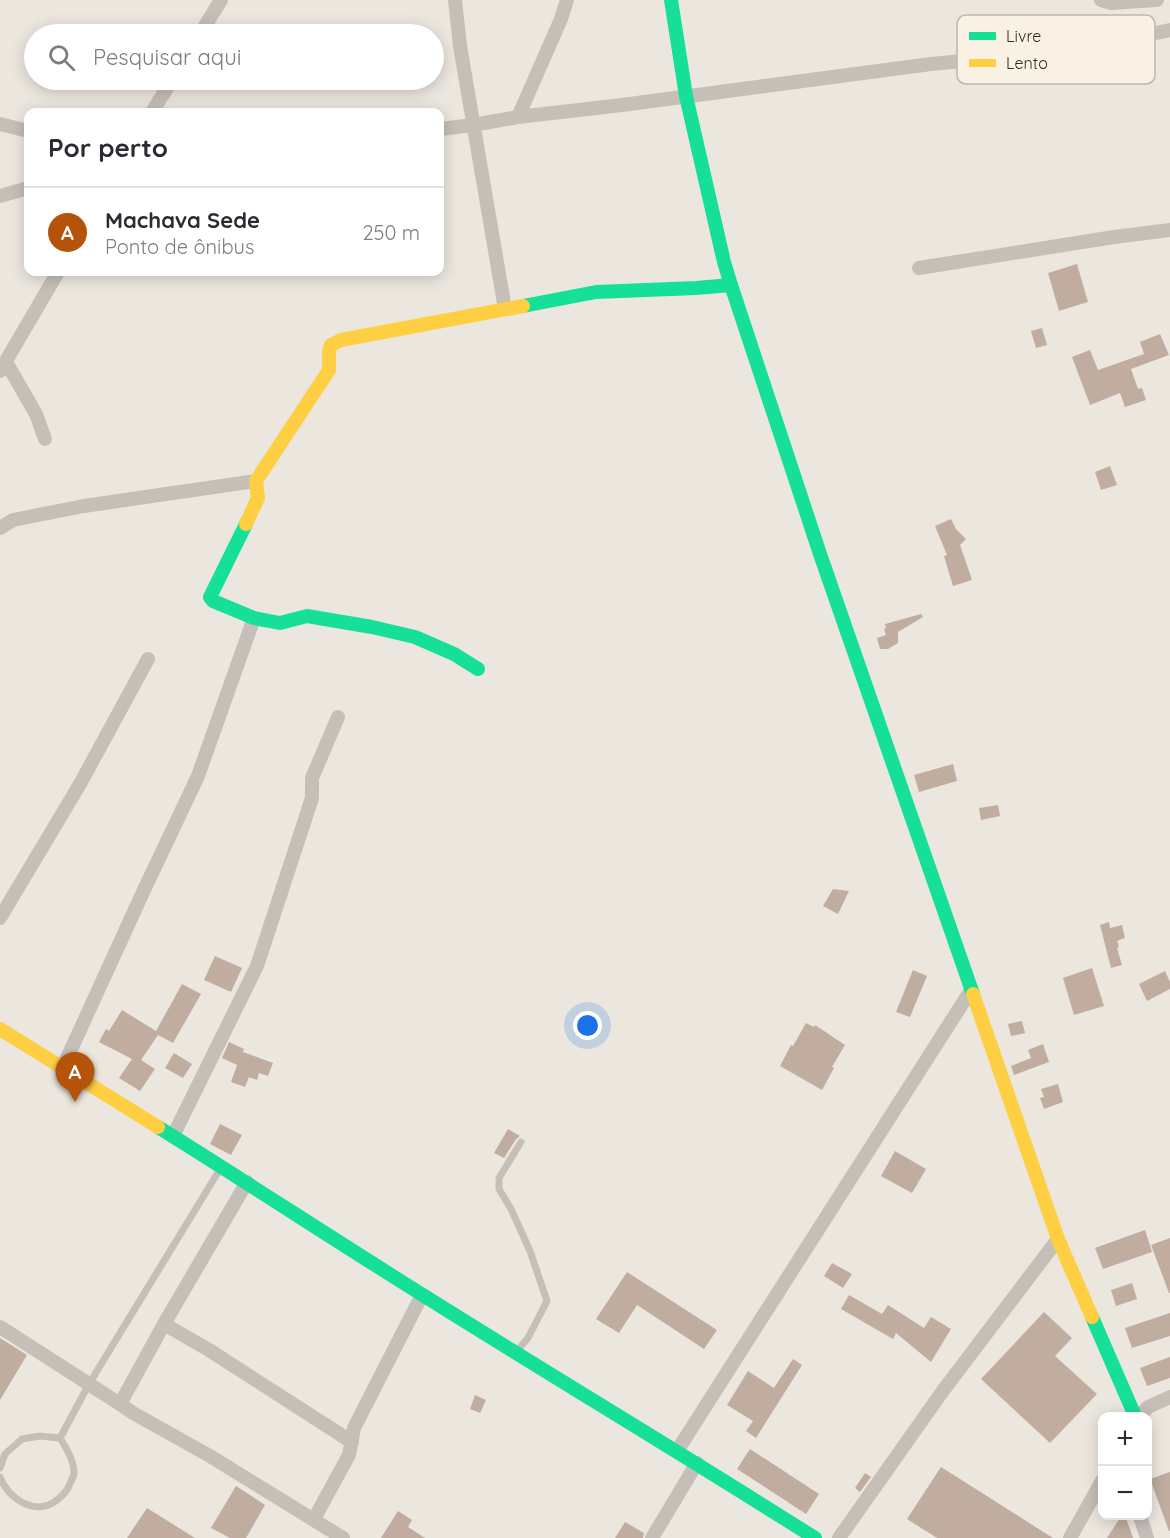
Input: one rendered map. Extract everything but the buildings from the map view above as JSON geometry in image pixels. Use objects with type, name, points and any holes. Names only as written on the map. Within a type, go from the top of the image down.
[{"type":"street","points":[[206,24],[220,0]]},
{"type":"street","points":[[456,0],[460,46],[505,309]]},
{"type":"street","points":[[518,117],[561,19],[567,0]]},
{"type":"street","points":[[671,0],[687,96],[731,285],[820,554],[1058,1239],[1135,1412]]},
{"type":"street","points":[[1101,0],[1111,3],[1157,0]]},
{"type":"street","points":[[1155,33],[1170,30]]},
{"type":"street","points":[[444,129],[518,117],[957,62]]},
{"type":"street","points":[[154,108],[166,90]]},
{"type":"street","points":[[0,124],[24,131]]},
{"type":"street","points":[[0,196],[24,189]]},
{"type":"street","points":[[919,268],[1170,230]]},
{"type":"street","points":[[45,439],[36,414],[3,366],[56,276]]},
{"type":"street","points":[[478,669],[454,654],[415,637],[307,616],[280,623],[254,618],[213,601],[210,597],[258,498],[256,482],[329,370],[331,345],[341,340],[596,292],[731,285]]},
{"type":"street","points":[[0,528],[13,520],[84,506],[256,482]]},
{"type":"street","points":[[63,1067],[198,776],[254,618]]},
{"type":"street","points":[[0,918],[80,784],[148,659]]},
{"type":"street","points":[[173,1136],[257,966],[312,798],[312,778],[338,717]]},
{"type":"street","points":[[677,1451],[971,990]]},
{"type":"street","points":[[0,1029],[247,1182],[422,1295],[815,1538]]},
{"type":"street","points":[[120,1404],[247,1182]]},
{"type":"street","points":[[839,1538],[942,1392],[1058,1239]]},
{"type":"street","points":[[314,1520],[349,1455],[354,1428],[422,1295]]},
{"type":"street","points":[[164,1324],[209,1350],[352,1442]]},
{"type":"street","points":[[0,1328],[133,1413],[210,1456],[343,1538]]},
{"type":"street","points":[[1142,1412],[1170,1397]]},
{"type":"street","points":[[652,1538],[697,1463]]},
{"type":"street","points":[[1070,1538],[1098,1488]]},
{"type":"street","points":[[1142,1520],[1148,1538]]},
{"type":"lane","points":[[515,1353],[528,1338],[547,1301],[530,1251],[500,1189],[499,1178],[521,1142]]},
{"type":"lane","points":[[60,1438],[89,1384],[221,1166]]},
{"type":"lane","points":[[0,1468],[5,1454],[22,1439],[40,1436],[60,1438]]},
{"type":"lane","points":[[0,1477],[4,1488],[18,1500],[34,1507],[50,1505],[66,1493],[74,1474],[70,1457],[60,1438]]},
{"type":"traffic: fast","points":[[523,306],[596,292],[731,285],[686,96],[671,0]]},
{"type":"traffic: fast","points":[[731,285],[820,554],[973,994]]},
{"type":"traffic: fast","points":[[246,524],[210,597],[213,601],[254,618],[280,623],[307,616],[415,637],[454,654],[478,669]]},
{"type":"traffic: fast","points":[[158,1127],[426,1297],[815,1538]]},
{"type":"traffic: fast","points":[[1092,1317],[1133,1412]]},
{"type":"traffic: slow","points":[[246,524],[258,498],[256,481],[329,370],[331,345],[341,340],[523,306]]},
{"type":"traffic: slow","points":[[973,994],[1058,1239],[1092,1317]]},
{"type":"traffic: slow","points":[[0,1029],[158,1127]]},
{"type":"place","name":"Machava Sede","points":[[75,1102]]}]
